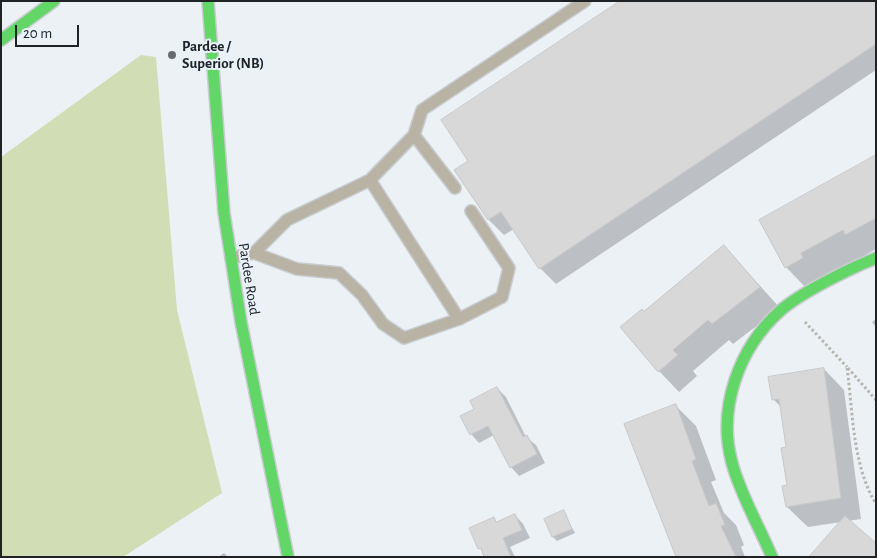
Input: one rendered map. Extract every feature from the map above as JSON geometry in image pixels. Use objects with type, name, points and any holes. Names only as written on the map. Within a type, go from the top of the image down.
[{"type":"main road","points":[[1,40],[54,1]]},
{"type":"main road","name":"Pardee Road","points":[[208,1],[224,213],[242,332],[288,557]]},
{"type":"main road","points":[[772,557],[742,487],[729,448],[730,399],[735,379],[748,349],[759,333],[790,304],[876,258]]},
{"type":"lane","points":[[231,258],[254,252],[287,220],[370,180],[414,135],[422,110],[585,1]]},
{"type":"lane","points":[[414,135],[454,188]]},
{"type":"lane","points":[[370,180],[459,319]]},
{"type":"lane","points":[[254,252],[297,269],[339,273],[362,295],[383,324],[404,338],[459,319],[502,297],[509,268],[471,211]]},
{"type":"path","points":[[790,304],[876,400]]},
{"type":"path","points":[[847,367],[860,466],[866,487],[876,504]]},
{"type":"green space","points":[[141,55],[156,57],[177,310],[222,493],[123,557],[1,557],[1,157]]},
{"type":"building","points":[[620,1],[876,1],[876,44],[539,269],[501,212],[488,220],[454,170],[468,161],[441,120]]},
{"type":"building","points":[[876,155],[876,218],[845,235],[843,230],[801,253],[803,258],[785,268],[759,220]]},
{"type":"building","points":[[724,245],[760,287],[712,324],[708,320],[673,350],[678,355],[658,372],[620,327],[642,309],[644,311]]},
{"type":"building","points":[[824,368],[841,498],[786,507],[782,486],[787,485],[781,448],[786,447],[779,399],[772,400],[768,377]]},
{"type":"building","points":[[497,387],[523,437],[527,435],[537,454],[510,468],[488,426],[470,435],[460,416],[474,409],[470,401]]},
{"type":"building","points":[[676,404],[696,459],[692,461],[709,506],[716,503],[725,525],[721,526],[736,557],[676,557],[624,424]]},
{"type":"building","points":[[564,510],[572,529],[552,537],[544,519]]},
{"type":"building","points":[[515,514],[522,530],[503,538],[511,557],[484,557],[481,548],[478,549],[469,528],[494,517],[496,522]]},
{"type":"building","points":[[845,516],[876,543],[876,557],[809,557]]},
{"type":"traffic: fast","points":[[1,40],[54,1]]},
{"type":"traffic: fast","points":[[208,1],[224,213],[241,322],[288,557]]},
{"type":"traffic: fast","points":[[772,557],[745,499],[732,463],[727,421],[735,380],[753,343],[780,311],[840,274],[876,258]]},
{"type":"place","name":"Pardee / Superior (NB)","points":[[172,55]]}]
